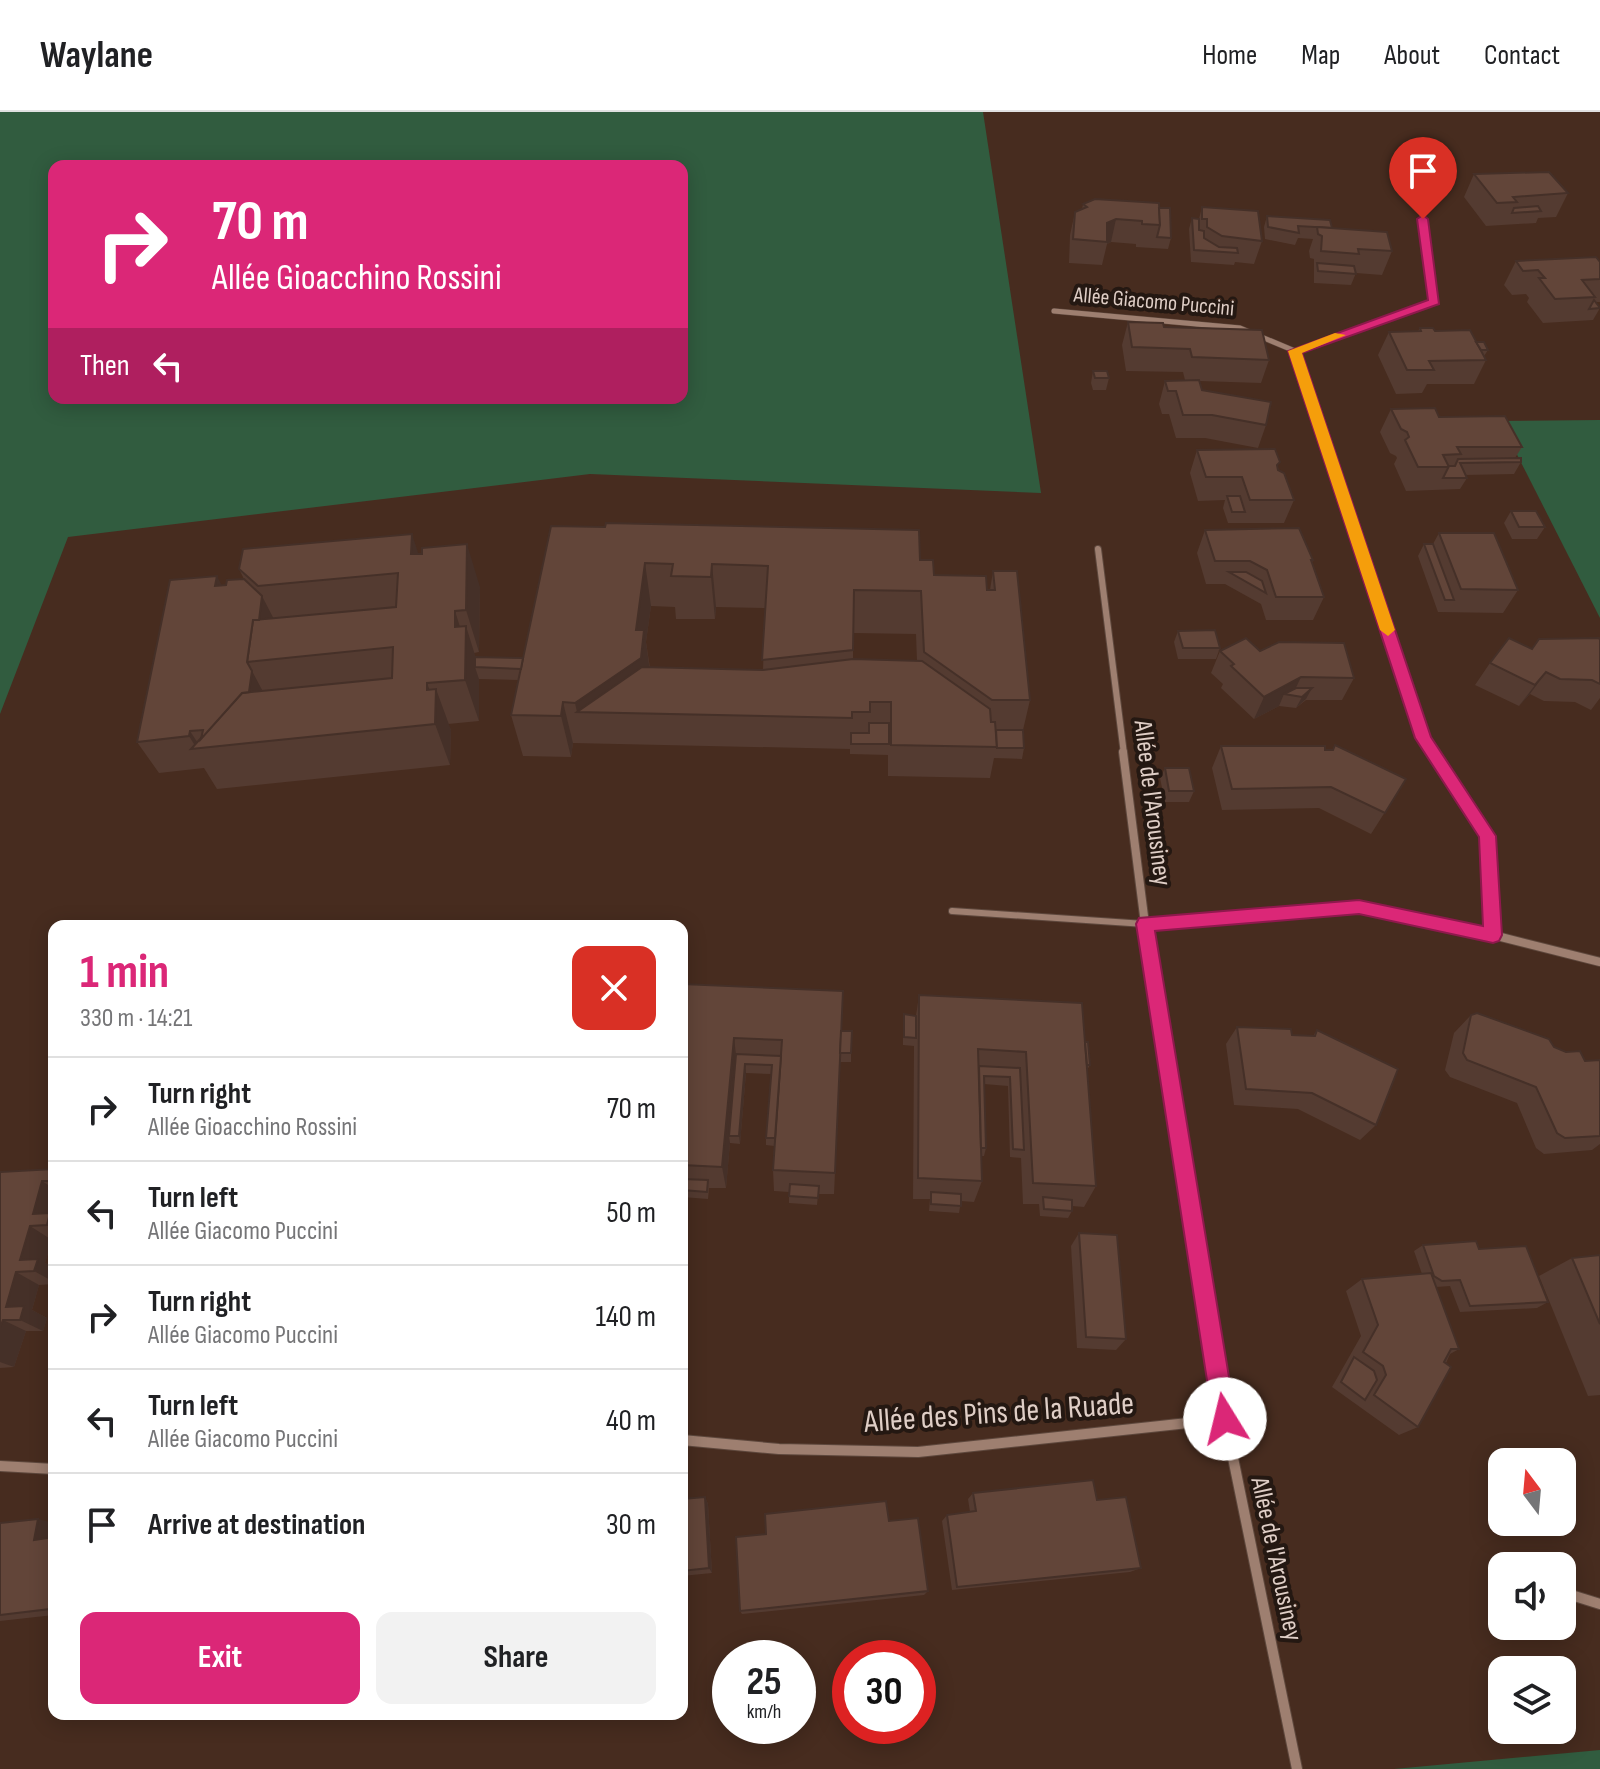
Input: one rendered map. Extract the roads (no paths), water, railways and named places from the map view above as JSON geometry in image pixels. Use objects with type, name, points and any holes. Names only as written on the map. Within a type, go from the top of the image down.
[{"type":"street","points":[[1415,164],[1435,302],[1295,351],[1424,738],[1487,836],[1493,935]]},
{"type":"street","name":"Allée Giacomo Puccini","points":[[1054,311],[1240,328],[1295,351]]},
{"type":"street","name":"Allée de l'Arousiney","points":[[1098,549],[1145,924],[1225,1419],[1297,1769]]},
{"type":"street","points":[[1145,924],[1359,907],[1493,935],[1600,962]]},
{"type":"street","name":"Allée des Pins de la Ruade","points":[[688,1441],[779,1449],[918,1452],[1225,1419]]},
{"type":"street","points":[[0,1466],[48,1469]]},
{"type":"street","points":[[1576,1596],[1600,1604]]},
{"type":"lane","points":[[952,911],[1145,924]]}]
